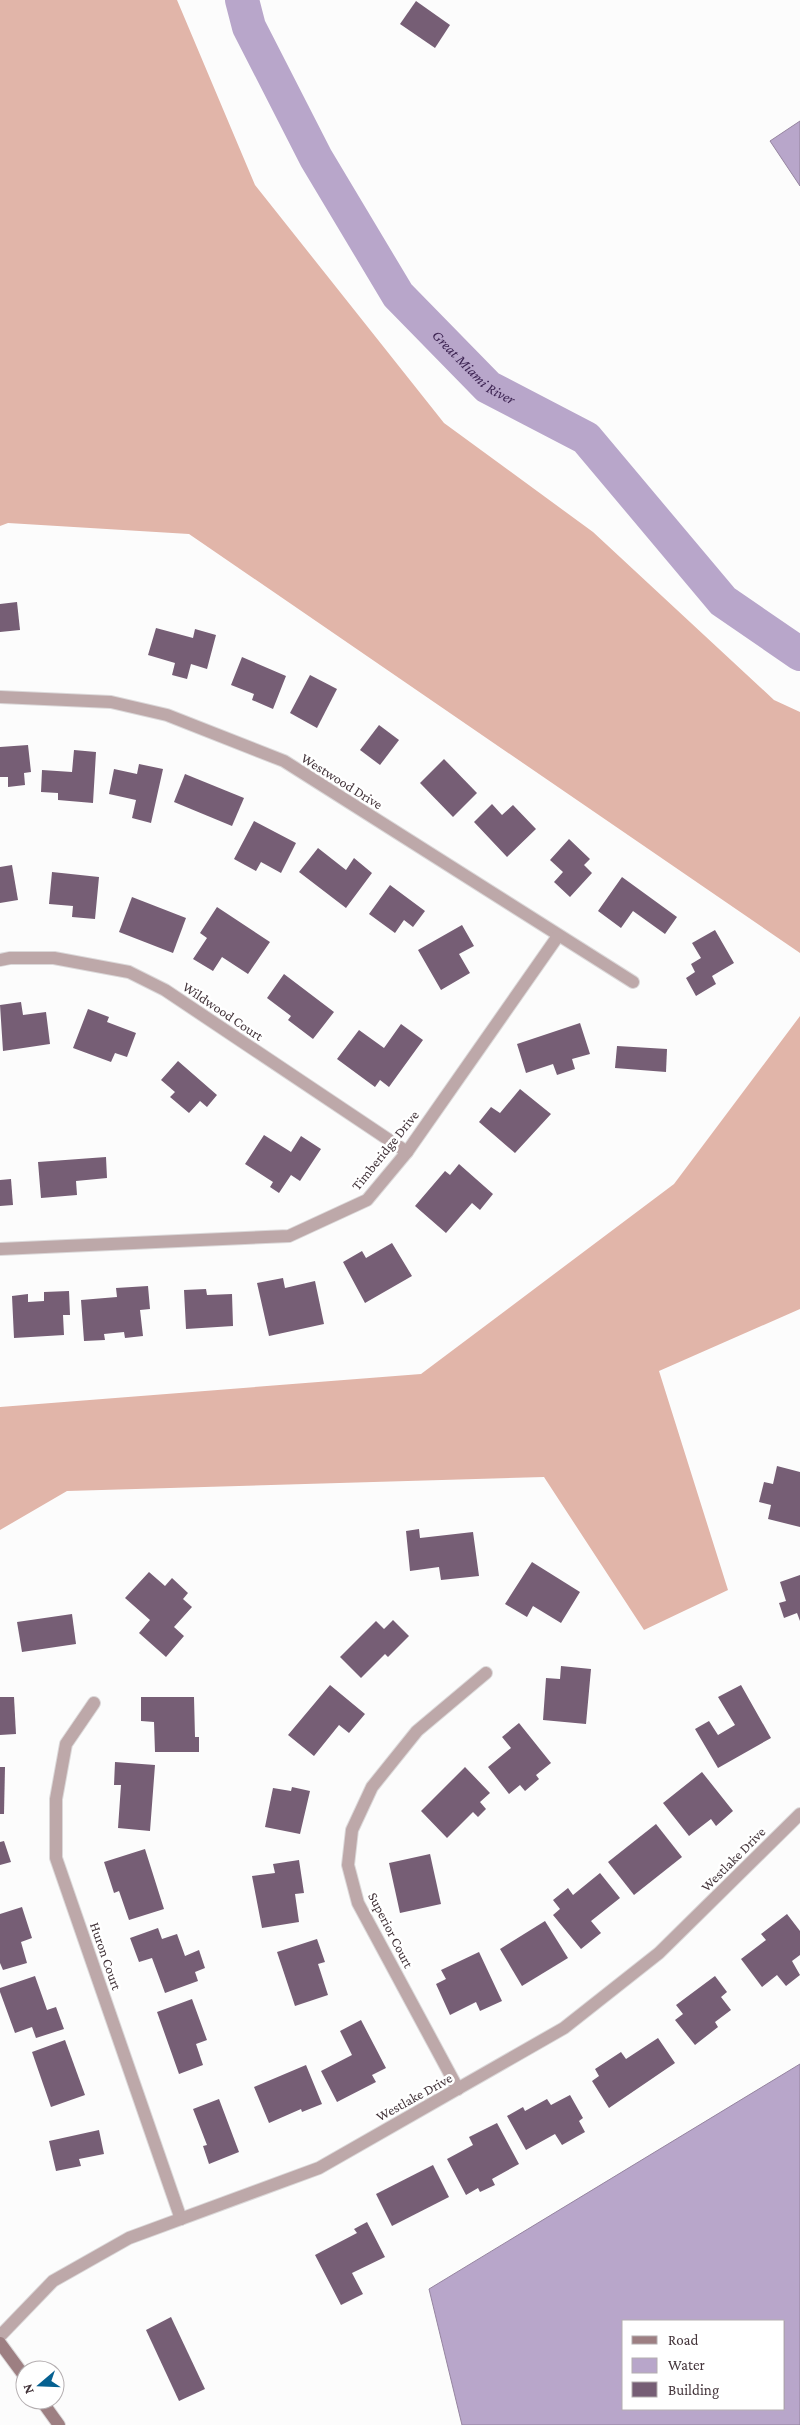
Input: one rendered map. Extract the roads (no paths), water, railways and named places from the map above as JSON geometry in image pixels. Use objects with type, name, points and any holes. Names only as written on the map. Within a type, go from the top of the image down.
[{"type":"main road","points":[[0,2343],[15,2363]]},
{"type":"main road","points":[[48,2410],[59,2425]]},
{"type":"street","name":"Westwood Drive","points":[[0,697],[111,702],[167,715],[284,761],[633,982]]},
{"type":"street","name":"Timberidge Drive","points":[[0,1249],[289,1236],[367,1200],[406,1152],[558,936]]},
{"type":"street","name":"Wildwood Court","points":[[0,960],[10,958],[54,958],[129,972],[166,990],[406,1152]]},
{"type":"street","name":"Superior Court","points":[[458,2090],[358,1903],[348,1865],[352,1830],[372,1787],[416,1731],[486,1673]]},
{"type":"street","name":"Huron Court","points":[[94,1703],[66,1744],[56,1799],[56,1858],[180,2219]]},
{"type":"street","name":"Westlake Drive","points":[[0,2336],[53,2281],[129,2238],[319,2168],[564,2028],[659,1953],[800,1814]]},
{"type":"water","points":[[800,121],[800,186],[770,141]]},
{"type":"water","points":[[800,2064],[800,2425],[462,2425],[429,2289]]},
{"type":"waterway","name":"Great Miami River","points":[[242,0],[249,27],[316,158],[398,295],[488,387],[586,438],[723,601],[800,654]]}]
